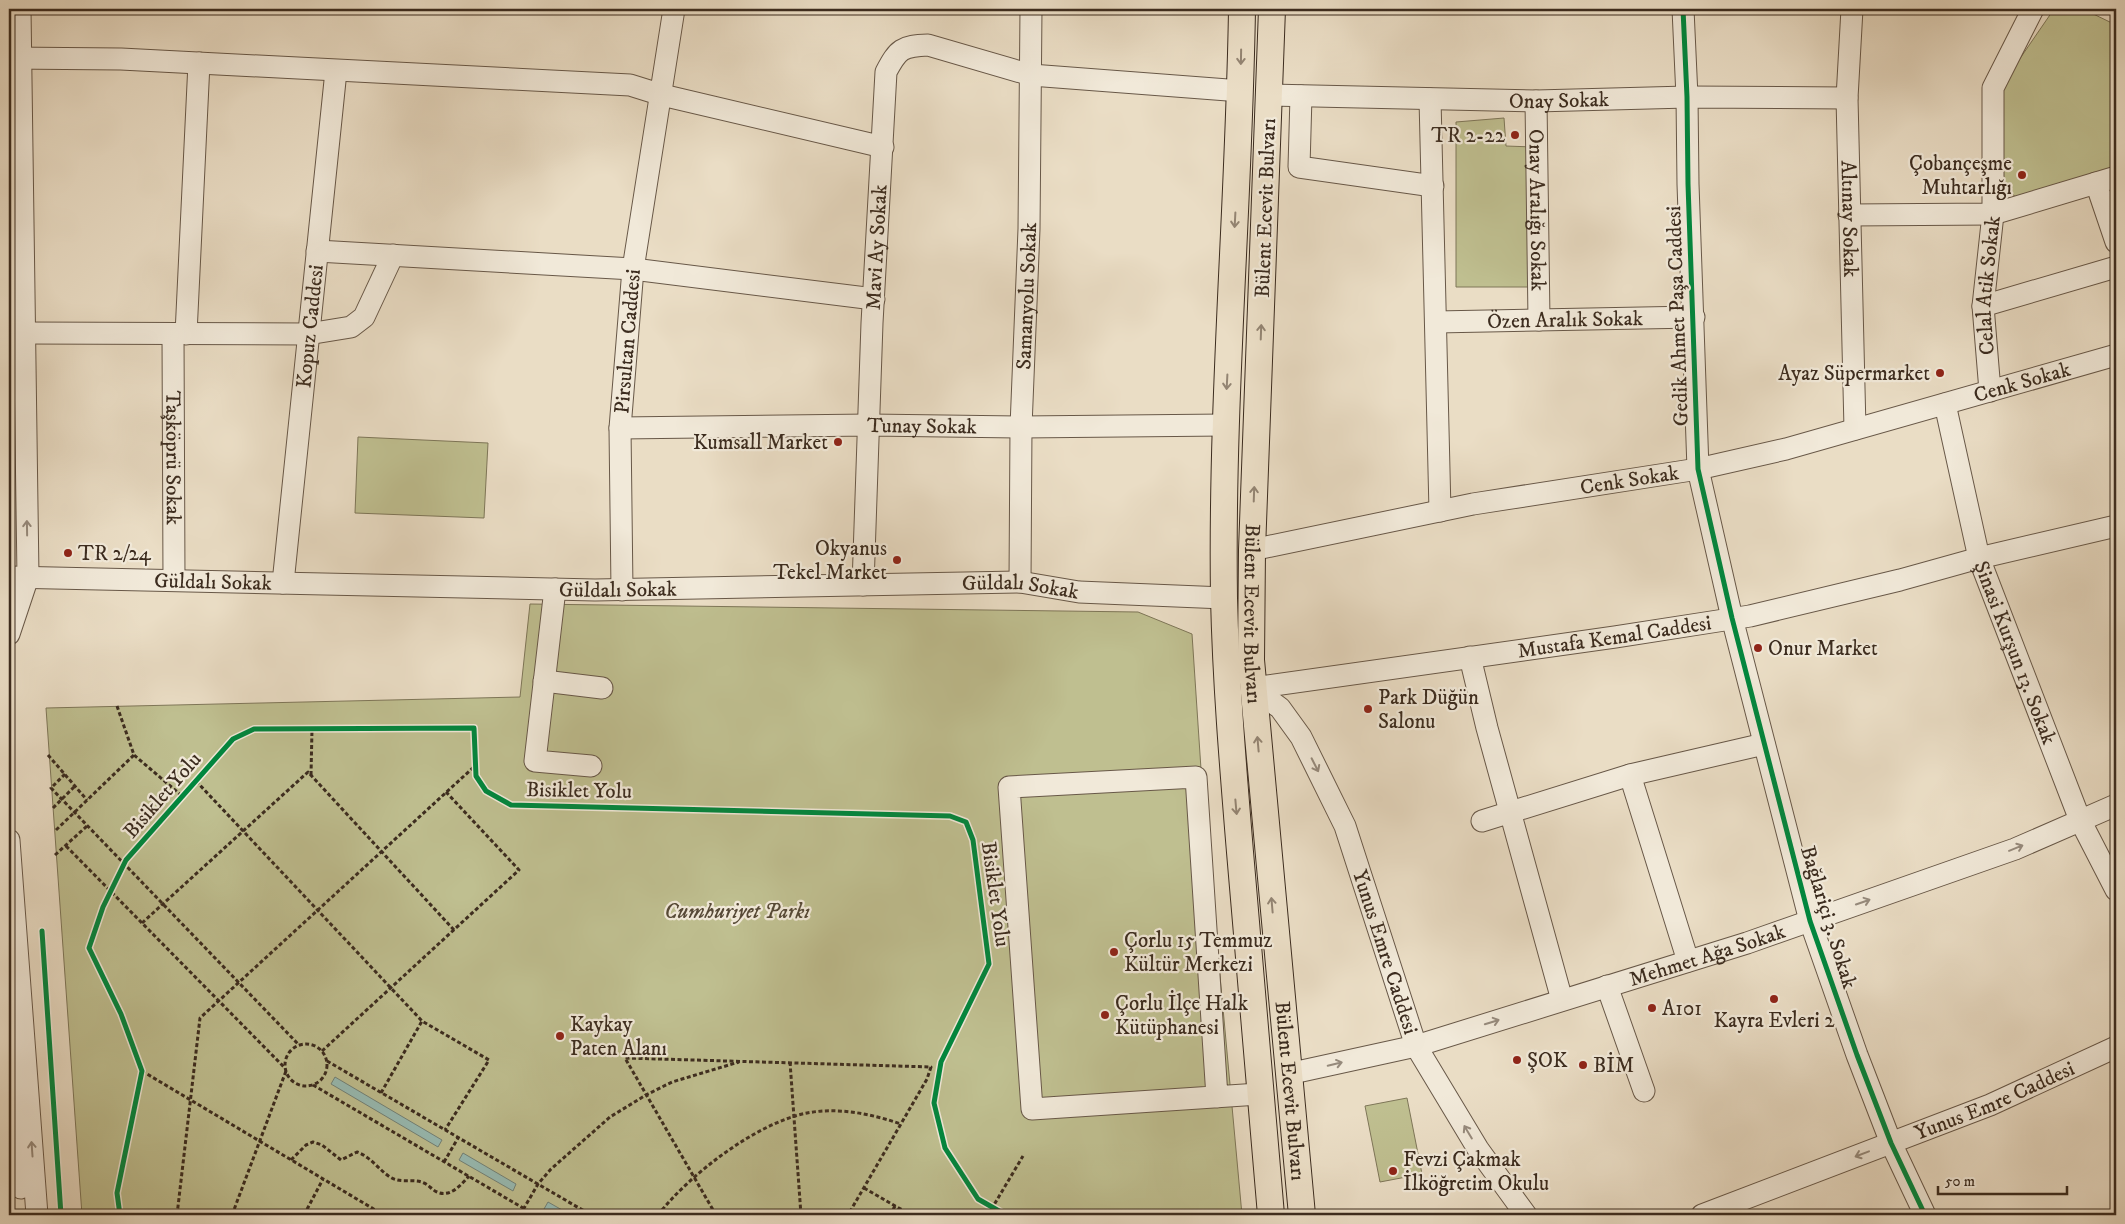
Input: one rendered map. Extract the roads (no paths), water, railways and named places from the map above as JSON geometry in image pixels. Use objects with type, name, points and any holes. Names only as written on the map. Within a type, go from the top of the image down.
[{"type":"main road","name":"Bülent Ecevit Bulvarı","points":[[1242,9],[1241,90],[1226,425],[1224,598],[1241,689],[1288,1074],[1302,1215]]},
{"type":"main road","name":"Bülent Ecevit Bulvarı","points":[[1271,1215],[1259,1094],[1241,689],[1251,660],[1252,550],[1272,9]]},
{"type":"main road","points":[[1224,552],[1252,550]]},
{"type":"main road","points":[[1251,660],[1224,598],[1252,550]]},
{"type":"street","points":[[9,634],[18,577],[23,333],[15,58],[20,9]]},
{"type":"street","name":"Pirsultan Caddesi","points":[[622,590],[620,428],[633,269],[662,95],[674,9]]},
{"type":"street","name":"Samanyolu Sokak","points":[[1020,582],[1022,427],[1029,229],[1032,9]]},
{"type":"street","name":"Gedik Ahmet Paşa Caddesi","points":[[1683,9],[1698,469],[1732,618]]},
{"type":"street","name":"Altınay Sokak","points":[[1852,9],[1847,98],[1855,429]]},
{"type":"street","name":"Celal Atik Sokak","points":[[1990,391],[1983,306],[1993,214],[1993,88],[2033,9]]},
{"type":"street","name":"Mavi Ay Sokak","points":[[863,585],[874,299],[886,72],[896,54],[912,45],[928,45],[1031,75],[1241,90]]},
{"type":"street","points":[[15,58],[121,58],[336,71],[630,85],[662,95],[883,147]]},
{"type":"street","name":"Taşköprü Sokak","points":[[174,580],[179,334],[198,63]]},
{"type":"street","name":"Kopuz Caddesi","points":[[283,583],[336,71]]},
{"type":"street","name":"Onay Sokak","points":[[1269,95],[1536,101],[1687,97],[1847,98]]},
{"type":"street","points":[[1301,96],[1299,168],[1433,186]]},
{"type":"street","points":[[1430,99],[1440,511]]},
{"type":"street","name":"Onay Aralığı Sokak","points":[[1536,101],[1539,320]]},
{"type":"street","points":[[1849,215],[1993,214],[2116,177]]},
{"type":"street","points":[[2096,183],[2116,242]]},
{"type":"street","points":[[316,251],[633,269],[874,299]]},
{"type":"street","points":[[23,333],[308,334],[351,328],[364,317],[393,255]]},
{"type":"street","points":[[1983,306],[2116,267]]},
{"type":"street","name":"Özen Aralık Sokak","points":[[1436,322],[1694,317]]},
{"type":"street","name":"Cenk Sokak","points":[[1252,550],[1440,511],[1698,469],[1786,449],[2116,355]]},
{"type":"street","name":"Şinasi Kurşun 13. Sokak","points":[[1945,404],[1979,558],[2080,820],[2116,890]]},
{"type":"street","name":"Tunay Sokak","points":[[620,428],[870,425],[1022,427],[1226,425]]},
{"type":"street","name":"Mustafa Kemal Caddesi","points":[[1241,689],[1615,637],[1732,618],[1900,580],[1979,558],[2116,526]]},
{"type":"street","name":"Güldalı Sokak","points":[[18,577],[622,590],[1020,582],[1079,592],[1224,598]]},
{"type":"street","points":[[555,589],[535,761],[591,766]]},
{"type":"street","name":"Bağlariçi 3. Sokak","points":[[1732,618],[1810,921],[1856,1056],[1891,1143],[1925,1215]]},
{"type":"street","points":[[1470,657],[1487,728],[1562,1000]]},
{"type":"street","points":[[544,681],[602,688]]},
{"type":"street","name":"Yunus Emre Caddesi","points":[[1241,689],[1280,708],[1301,737],[1346,826],[1416,1046],[1478,1149],[1526,1215]]},
{"type":"street","points":[[1482,821],[1630,775],[1764,744]]},
{"type":"street","points":[[1630,775],[1688,961]]},
{"type":"street","points":[[1217,1097],[1196,777],[1009,787],[1032,1109],[1217,1097],[1259,1094]]},
{"type":"street","name":"Mehmet Ağa Sokak","points":[[1288,1074],[1416,1046],[1747,943],[2016,849],[2116,805]]},
{"type":"street","points":[[9,840],[37,1215]]},
{"type":"street","points":[[1607,986],[1644,1092]]},
{"type":"street","name":"Yunus Emre Caddesi","points":[[1702,1215],[1990,1105],[2116,1047]]},
{"type":"street","points":[[9,1069],[11,1119],[24,1215]]},
{"type":"water","points":[[335,1077],[442,1140],[438,1147],[331,1084]]},
{"type":"water","points":[[463,1153],[516,1184],[513,1191],[459,1160]]},
{"type":"water","points":[[548,1202],[571,1215],[555,1215],[544,1209]]},
{"type":"place","name":"TR 2-22","points":[[1515,135]]},
{"type":"place","name":"Çobançeşme Muhtarlığı","points":[[2022,175]]},
{"type":"place","name":"Ayaz Süpermarket","points":[[1940,373]]},
{"type":"place","name":"Kumsall Market","points":[[838,442]]},
{"type":"place","name":"TR 2/24","points":[[68,553]]},
{"type":"place","name":"Okyanus Tekel Market","points":[[897,560]]},
{"type":"place","name":"Onur Market","points":[[1758,648]]},
{"type":"place","name":"Park Düğün Salonu","points":[[1368,709]]},
{"type":"place","name":"Çorlu 15 Temmuz Kültür Merkezi","points":[[1114,952]]},
{"type":"place","name":"Kayra Evleri 2","points":[[1774,999]]},
{"type":"place","name":"A101","points":[[1652,1008]]},
{"type":"place","name":"Çorlu İlçe Halk Kütüphanesi","points":[[1105,1015]]},
{"type":"place","name":"Kaykay Paten Alanı","points":[[560,1036]]},
{"type":"place","name":"ŞOK","points":[[1517,1060]]},
{"type":"place","name":"BİM","points":[[1583,1065]]},
{"type":"place","name":"Fevzi Çakmak İlköğretim Okulu","points":[[1393,1171]]},
{"type":"park label","name":"Cumhuriyet Parkı","points":[[737,911]]}]
